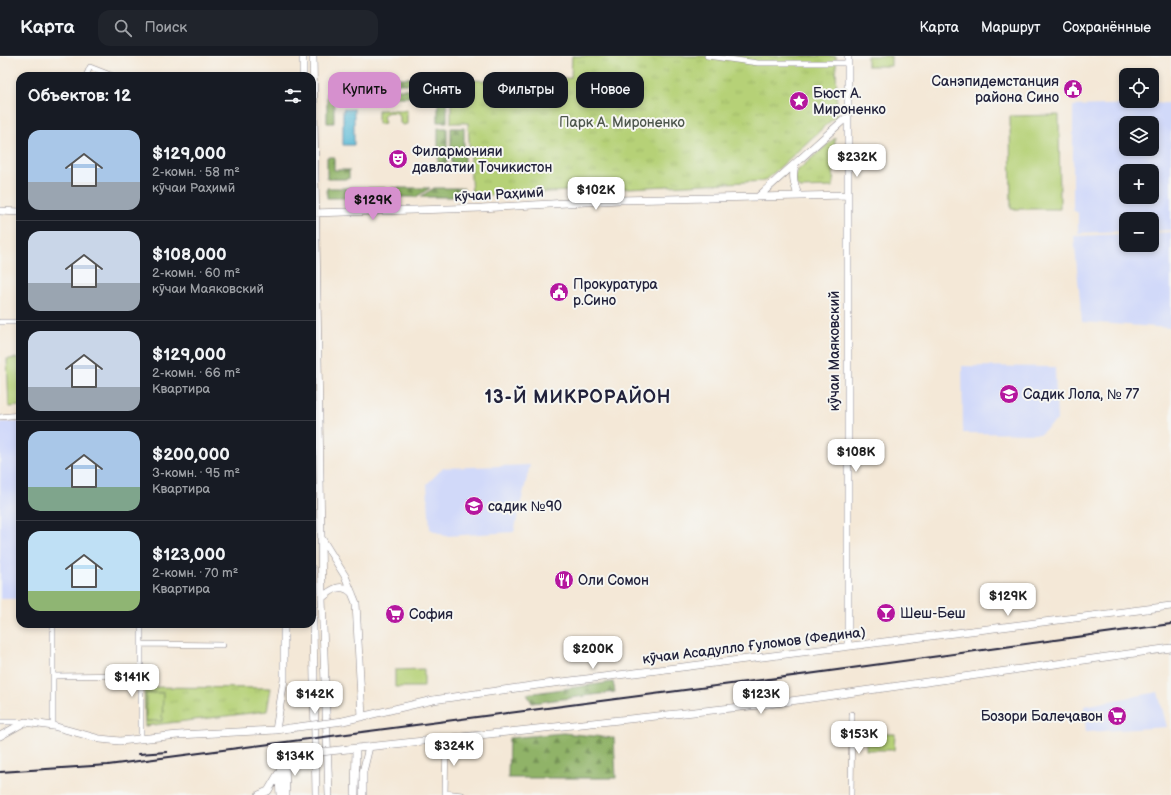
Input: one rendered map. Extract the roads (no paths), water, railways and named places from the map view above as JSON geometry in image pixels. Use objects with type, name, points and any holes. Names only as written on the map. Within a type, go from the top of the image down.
[{"type":"street","points":[[303,56],[303,72]]},
{"type":"street","points":[[313,56],[313,72]]},
{"type":"street","points":[[708,56],[758,63],[848,60]]},
{"type":"street","name":"кӯчаи Маяковский","points":[[848,60],[848,646]]},
{"type":"street","points":[[88,72],[90,67],[103,72]]},
{"type":"street","points":[[759,196],[848,116]]},
{"type":"street","points":[[795,164],[793,174],[798,195]]},
{"type":"street","name":"кӯчаи Раҳимӣ","points":[[316,213],[434,212],[619,200],[848,195]]},
{"type":"street","points":[[0,212],[16,212]]},
{"type":"street","points":[[316,294],[322,598],[329,795]]},
{"type":"street","points":[[0,322],[16,322]]},
{"type":"street","points":[[0,417],[16,415]]},
{"type":"street","points":[[322,539],[356,603],[362,717]]},
{"type":"street","points":[[322,598],[336,588],[342,587],[353,595]]},
{"type":"street","name":"кӯчаи Асадулло Ғуломов (Федина)","points":[[276,730],[343,721],[433,700],[1171,606]]},
{"type":"street","points":[[53,628],[54,726]]},
{"type":"street","points":[[141,628],[141,739]]},
{"type":"street","points":[[0,722],[25,722],[54,726],[100,739],[120,741],[178,735],[276,730],[284,680],[284,628]]},
{"type":"street","points":[[313,628],[316,795]]},
{"type":"street","points":[[141,644],[223,645]]},
{"type":"street","points":[[258,795],[271,793],[285,760],[294,755],[769,704],[1171,648]]},
{"type":"street","points":[[53,676],[141,676]]},
{"type":"street","points":[[850,795],[852,714]]},
{"type":"street","points":[[0,736],[25,722]]},
{"type":"street","points":[[446,739],[445,794],[462,795]]},
{"type":"street","points":[[363,795],[362,772],[369,747]]},
{"type":"street","points":[[355,795],[356,749]]},
{"type":"street","points":[[285,760],[286,795]]},
{"type":"street","points":[[278,774],[280,795]]},
{"type":"water","points":[[343,109],[354,109],[354,145],[343,145]]},
{"type":"railway","points":[[0,772],[108,765],[808,674],[1171,624]]},
{"type":"railway","points":[[139,754],[167,752]]},
{"type":"place","name":"Санэпидемстанция района Сино","points":[[1073,89]]},
{"type":"place","name":"Бюст А. Мироненко","points":[[799,101]]},
{"type":"place","name":"Филармонияи давлатии Точикистон","points":[[398,159]]},
{"type":"place","name":"Прокуратура р.Сино","points":[[559,292]]},
{"type":"place","name":"Садик Лола, № 77","points":[[1009,394]]},
{"type":"place","name":"садик №90","points":[[474,506]]},
{"type":"place","name":"Оли Сомон","points":[[564,580]]},
{"type":"place","name":"Шеш-Беш","points":[[886,613]]},
{"type":"place","name":"София","points":[[395,614]]},
{"type":"place","name":"Бозори Балеҷавон","points":[[1117,716]]},
{"type":"district","name":"13-Й МИКРОРАЙОН","points":[[578,397]]},
{"type":"park label","name":"Парк А. Мироненко","points":[[622,122]]}]
